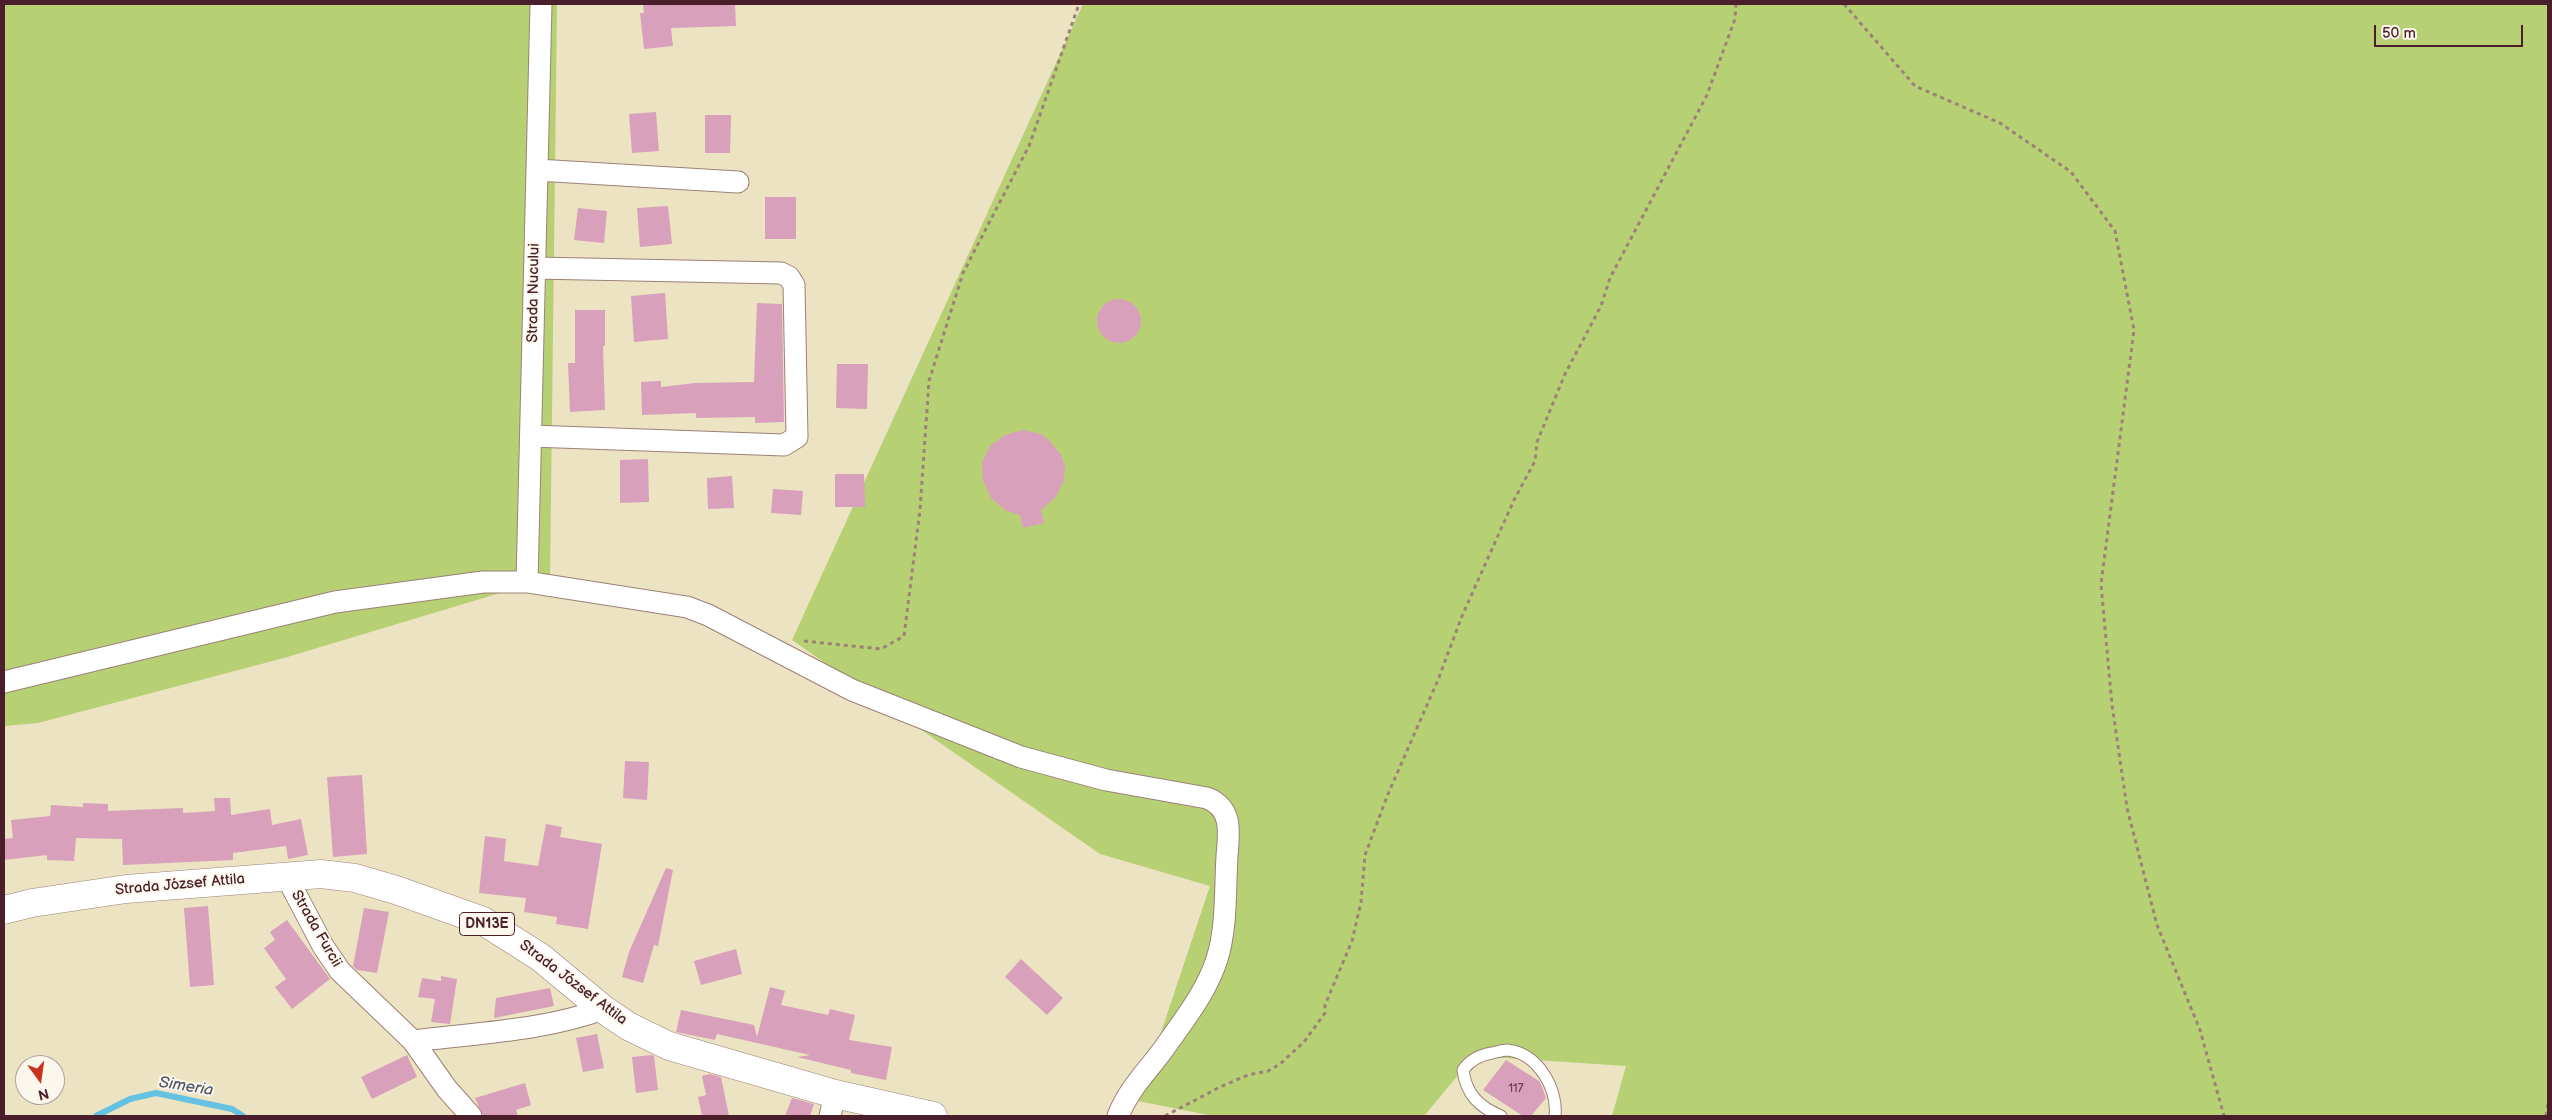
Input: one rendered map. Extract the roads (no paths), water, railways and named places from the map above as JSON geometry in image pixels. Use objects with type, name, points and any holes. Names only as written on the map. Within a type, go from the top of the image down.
[{"type":"main road","name":"Strada József Attila","points":[[4,910],[32,903],[126,889],[321,874],[355,878],[483,921],[540,957],[603,1009],[628,1026],[669,1046],[832,1105],[932,1116]]},
{"type":"street","name":"Strada Nucului","points":[[527,582],[541,4]]},
{"type":"street","points":[[537,170],[738,182]]},
{"type":"street","points":[[530,436],[784,445],[793,442],[797,438],[794,285],[789,277],[781,273],[534,268]]},
{"type":"street","points":[[4,682],[335,602],[483,582],[527,582],[687,607],[708,615],[852,690],[1021,757],[1106,780],[1207,798],[1218,802],[1225,812],[1229,836],[1222,929],[1217,958],[1196,1001],[1163,1049],[1125,1098],[1118,1116]]},
{"type":"street","name":"Strada Furcii","points":[[289,876],[292,887],[323,946],[340,971],[413,1041],[447,1089],[471,1116]]},
{"type":"street","points":[[413,1041],[533,1026],[581,1017],[603,1009]]},
{"type":"lane","points":[[1501,1116],[1487,1110],[1473,1099],[1465,1083],[1463,1070],[1470,1060],[1488,1053],[1508,1050],[1532,1060],[1548,1078],[1556,1105],[1555,1116]]},
{"type":"waterway","name":"Simeria","points":[[96,1116],[130,1099],[156,1093],[232,1109],[243,1116]]}]
